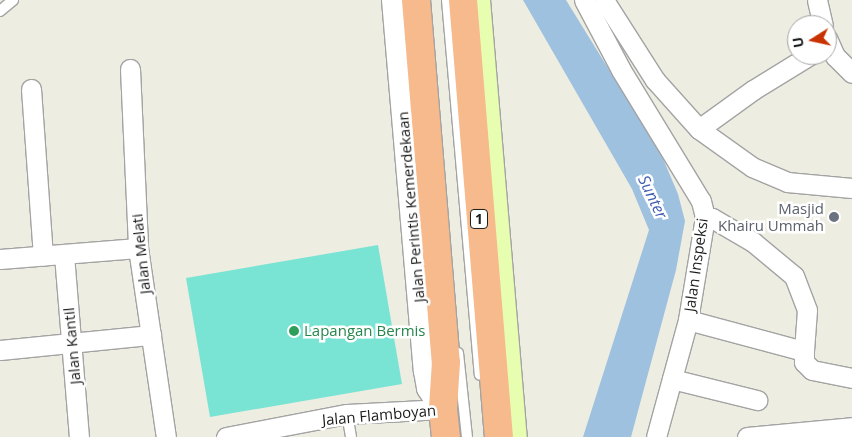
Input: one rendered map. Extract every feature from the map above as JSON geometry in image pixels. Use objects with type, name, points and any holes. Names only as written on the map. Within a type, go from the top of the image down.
[{"type":"highway","name":"Jalan Perintis Kemerdekaan","points":[[416,0],[446,362],[443,409],[446,437]]},
{"type":"highway","name":"1","points":[[463,0],[499,437]]},
{"type":"main road","points":[[477,0],[514,437]]},
{"type":"street","name":"Jalan Perintis Kemerdekaan","points":[[394,0],[426,371],[429,388],[443,409]]},
{"type":"street","name":"Jalan Inspeksi","points":[[584,0],[621,70],[701,201],[705,217],[688,320],[656,437]]},
{"type":"street","points":[[604,0],[655,80],[699,129],[752,167],[787,182],[852,188]]},
{"type":"street","points":[[817,0],[821,15]]},
{"type":"street","points":[[837,59],[852,73]]},
{"type":"street","points":[[699,129],[753,90],[794,65]]},
{"type":"street","name":"Jalan Melati","points":[[130,69],[138,248],[166,437]]},
{"type":"street","points":[[31,89],[43,256]]},
{"type":"street","points":[[705,217],[712,218],[746,237],[794,276],[807,310],[804,362],[812,370],[852,378]]},
{"type":"street","points":[[0,259],[138,248]]},
{"type":"street","name":"Jalan Kantil","points":[[64,255],[79,437]]},
{"type":"street","points":[[688,320],[804,351]]},
{"type":"street","points":[[0,350],[72,345],[151,335]]},
{"type":"street","points":[[672,379],[757,400]]},
{"type":"street","name":"Jalan Flamboyan","points":[[226,437],[347,414],[443,409]]},
{"type":"street","points":[[747,437],[852,427]]},
{"type":"lane","points":[[0,11],[13,0]]},
{"type":"lane","points":[[427,0],[443,182]]},
{"type":"lane","points":[[447,0],[482,388]]},
{"type":"lane","points":[[457,345],[467,437]]},
{"type":"lane","points":[[347,414],[351,437]]},
{"type":"shaded area","name":"Lapangan Bermis","points":[[378,245],[402,384],[210,417],[186,278]]},
{"type":"water","name":"Sunter","points":[[523,0],[566,0],[661,154],[678,194],[685,221],[676,270],[631,437],[583,437],[649,230],[632,189]]},
{"type":"place","name":"Masjid Khairu Ummah","points":[[834,217]]},
{"type":"place","name":"Lapangan Bermis","points":[[294,331]]}]
